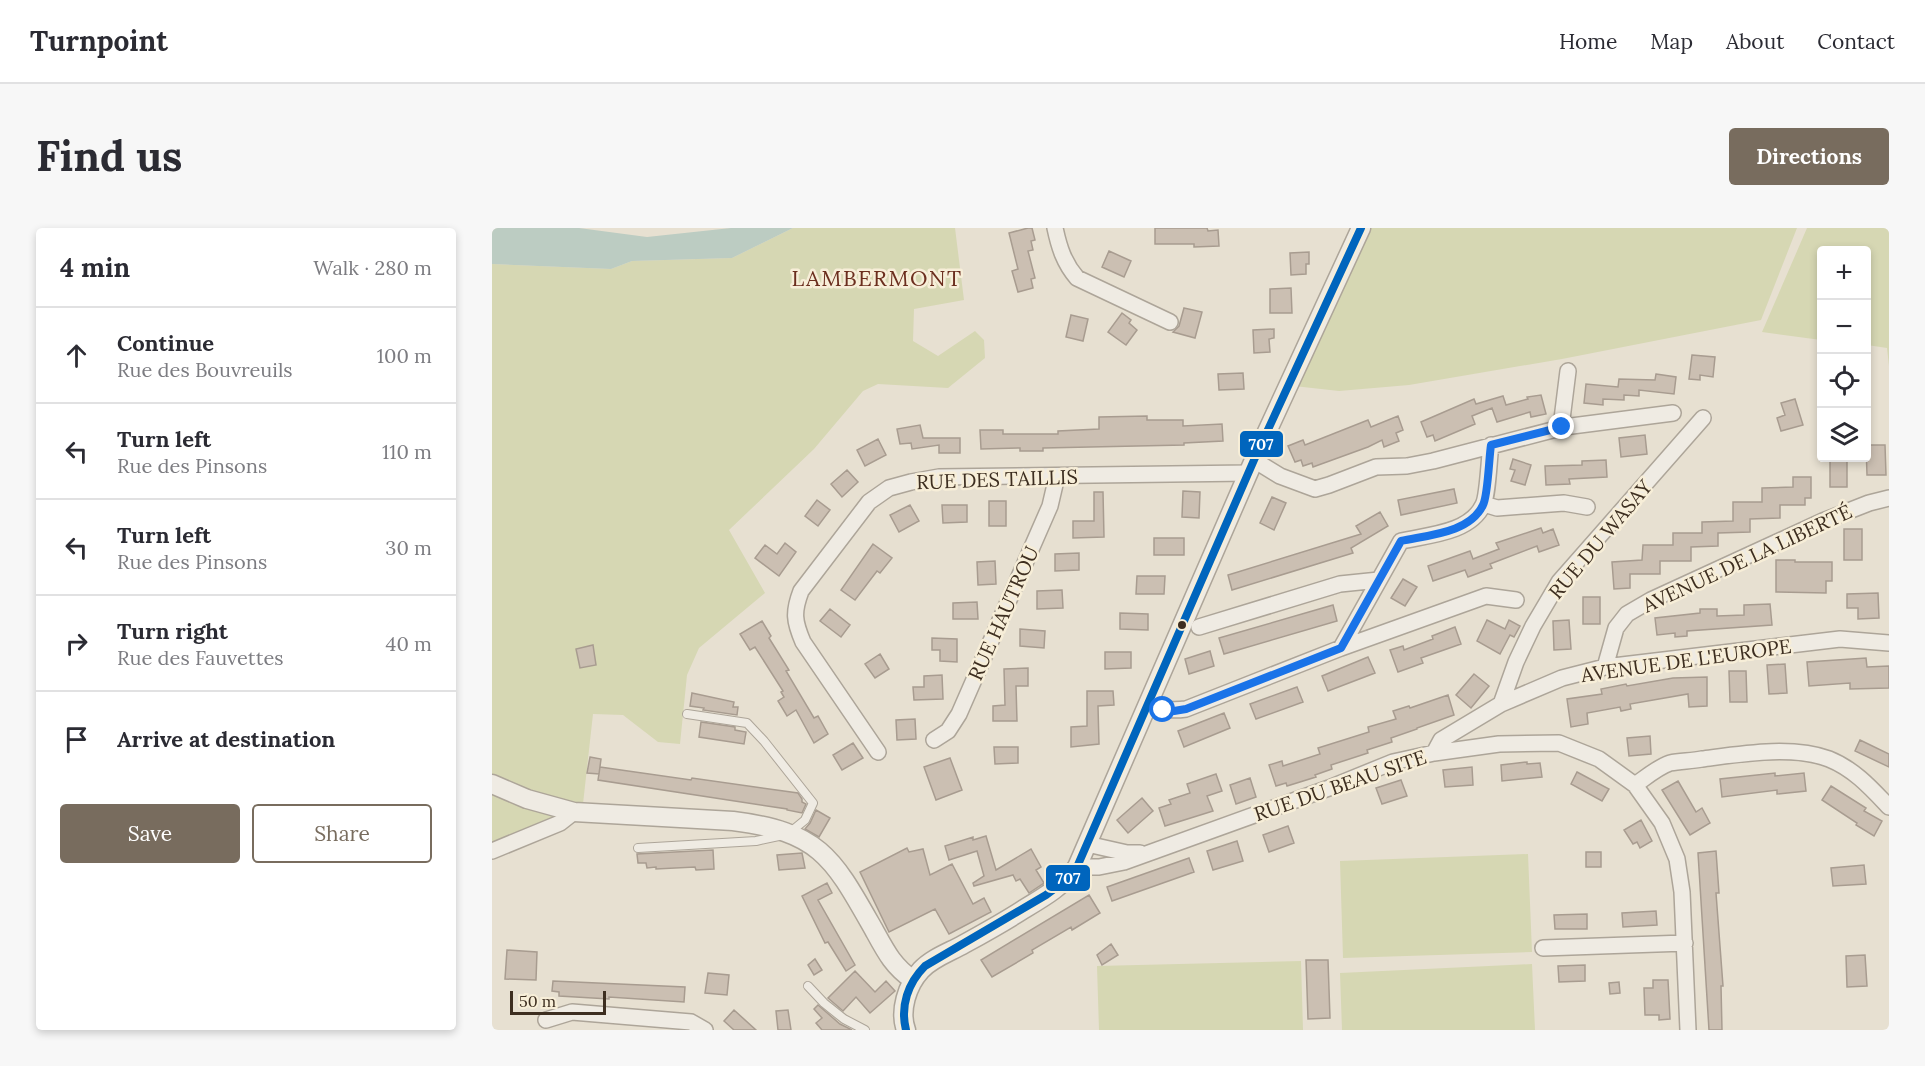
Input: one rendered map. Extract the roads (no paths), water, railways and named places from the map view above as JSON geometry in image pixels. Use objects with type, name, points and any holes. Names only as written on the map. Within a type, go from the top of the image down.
[{"type":"street","points":[[1055,228],[1068,268],[1077,278],[1170,322]]},
{"type":"street","points":[[902,1029],[904,1007],[913,980],[921,970],[931,961],[988,932],[1053,891],[1069,878],[1077,867],[1252,466],[1361,228]]},
{"type":"street","points":[[1562,427],[1568,370]]},
{"type":"street","points":[[1252,466],[1315,489],[1376,467],[1407,466],[1433,461],[1562,427],[1673,413]]},
{"type":"street","name":"RUE DU WASAY","points":[[1501,704],[1516,662],[1533,626],[1559,582],[1703,418]]},
{"type":"street","points":[[1341,648],[1401,541],[1457,528],[1473,519],[1484,504],[1491,445]]},
{"type":"street","name":"RUE DES TAILLIS","points":[[878,752],[803,642],[796,625],[795,608],[801,591],[869,502],[889,488],[939,477],[1057,476],[1252,466]]},
{"type":"street","name":"RUE HAUTROU","points":[[934,740],[948,731],[959,714],[1050,506],[1057,476]]},
{"type":"street","name":"AVENUE DE LA LIBERTÉ","points":[[1605,667],[1616,628],[1627,614],[1651,600],[1823,521],[1869,503],[1889,498]]},
{"type":"street","points":[[1484,504],[1497,507],[1564,503],[1587,507]]},
{"type":"street","points":[[1198,627],[1340,584],[1379,580]]},
{"type":"street","points":[[1148,706],[1174,711],[1186,709],[1341,648],[1486,596],[1516,600]]},
{"type":"street","name":"AVENUE DE L'EUROPE","points":[[1434,753],[1441,740],[1501,704],[1562,678],[1605,667],[1840,639],[1889,643]]},
{"type":"street","name":"RUE DU BEAU SITE","points":[[1077,867],[1099,867],[1124,862],[1329,788],[1393,762],[1434,753],[1499,744],[1559,743],[1599,759],[1635,785],[1662,823],[1677,859],[1682,892],[1688,1030]]},
{"type":"street","points":[[1635,785],[1668,764],[1786,752],[1811,754],[1828,759],[1863,779],[1889,807]]},
{"type":"street","points":[[492,784],[527,799],[574,812],[733,821],[757,825],[806,840],[833,864],[849,886],[893,964],[913,980]]},
{"type":"street","points":[[492,851],[560,822],[574,812]]},
{"type":"street","name":"RUE DU BEAU SITE","points":[[1087,844],[1127,853],[1143,854]]},
{"type":"street","points":[[1543,948],[1685,943]]},
{"type":"street","points":[[546,1020],[572,1012],[691,1022],[705,1030]]},
{"type":"lane","points":[[638,848],[756,841],[788,834],[804,820],[813,803],[747,723],[687,714]]},
{"type":"lane","points":[[808,986],[844,1019],[865,1030]]},
{"type":"district","name":"LAMBERMONT","points":[[877,278]]}]
